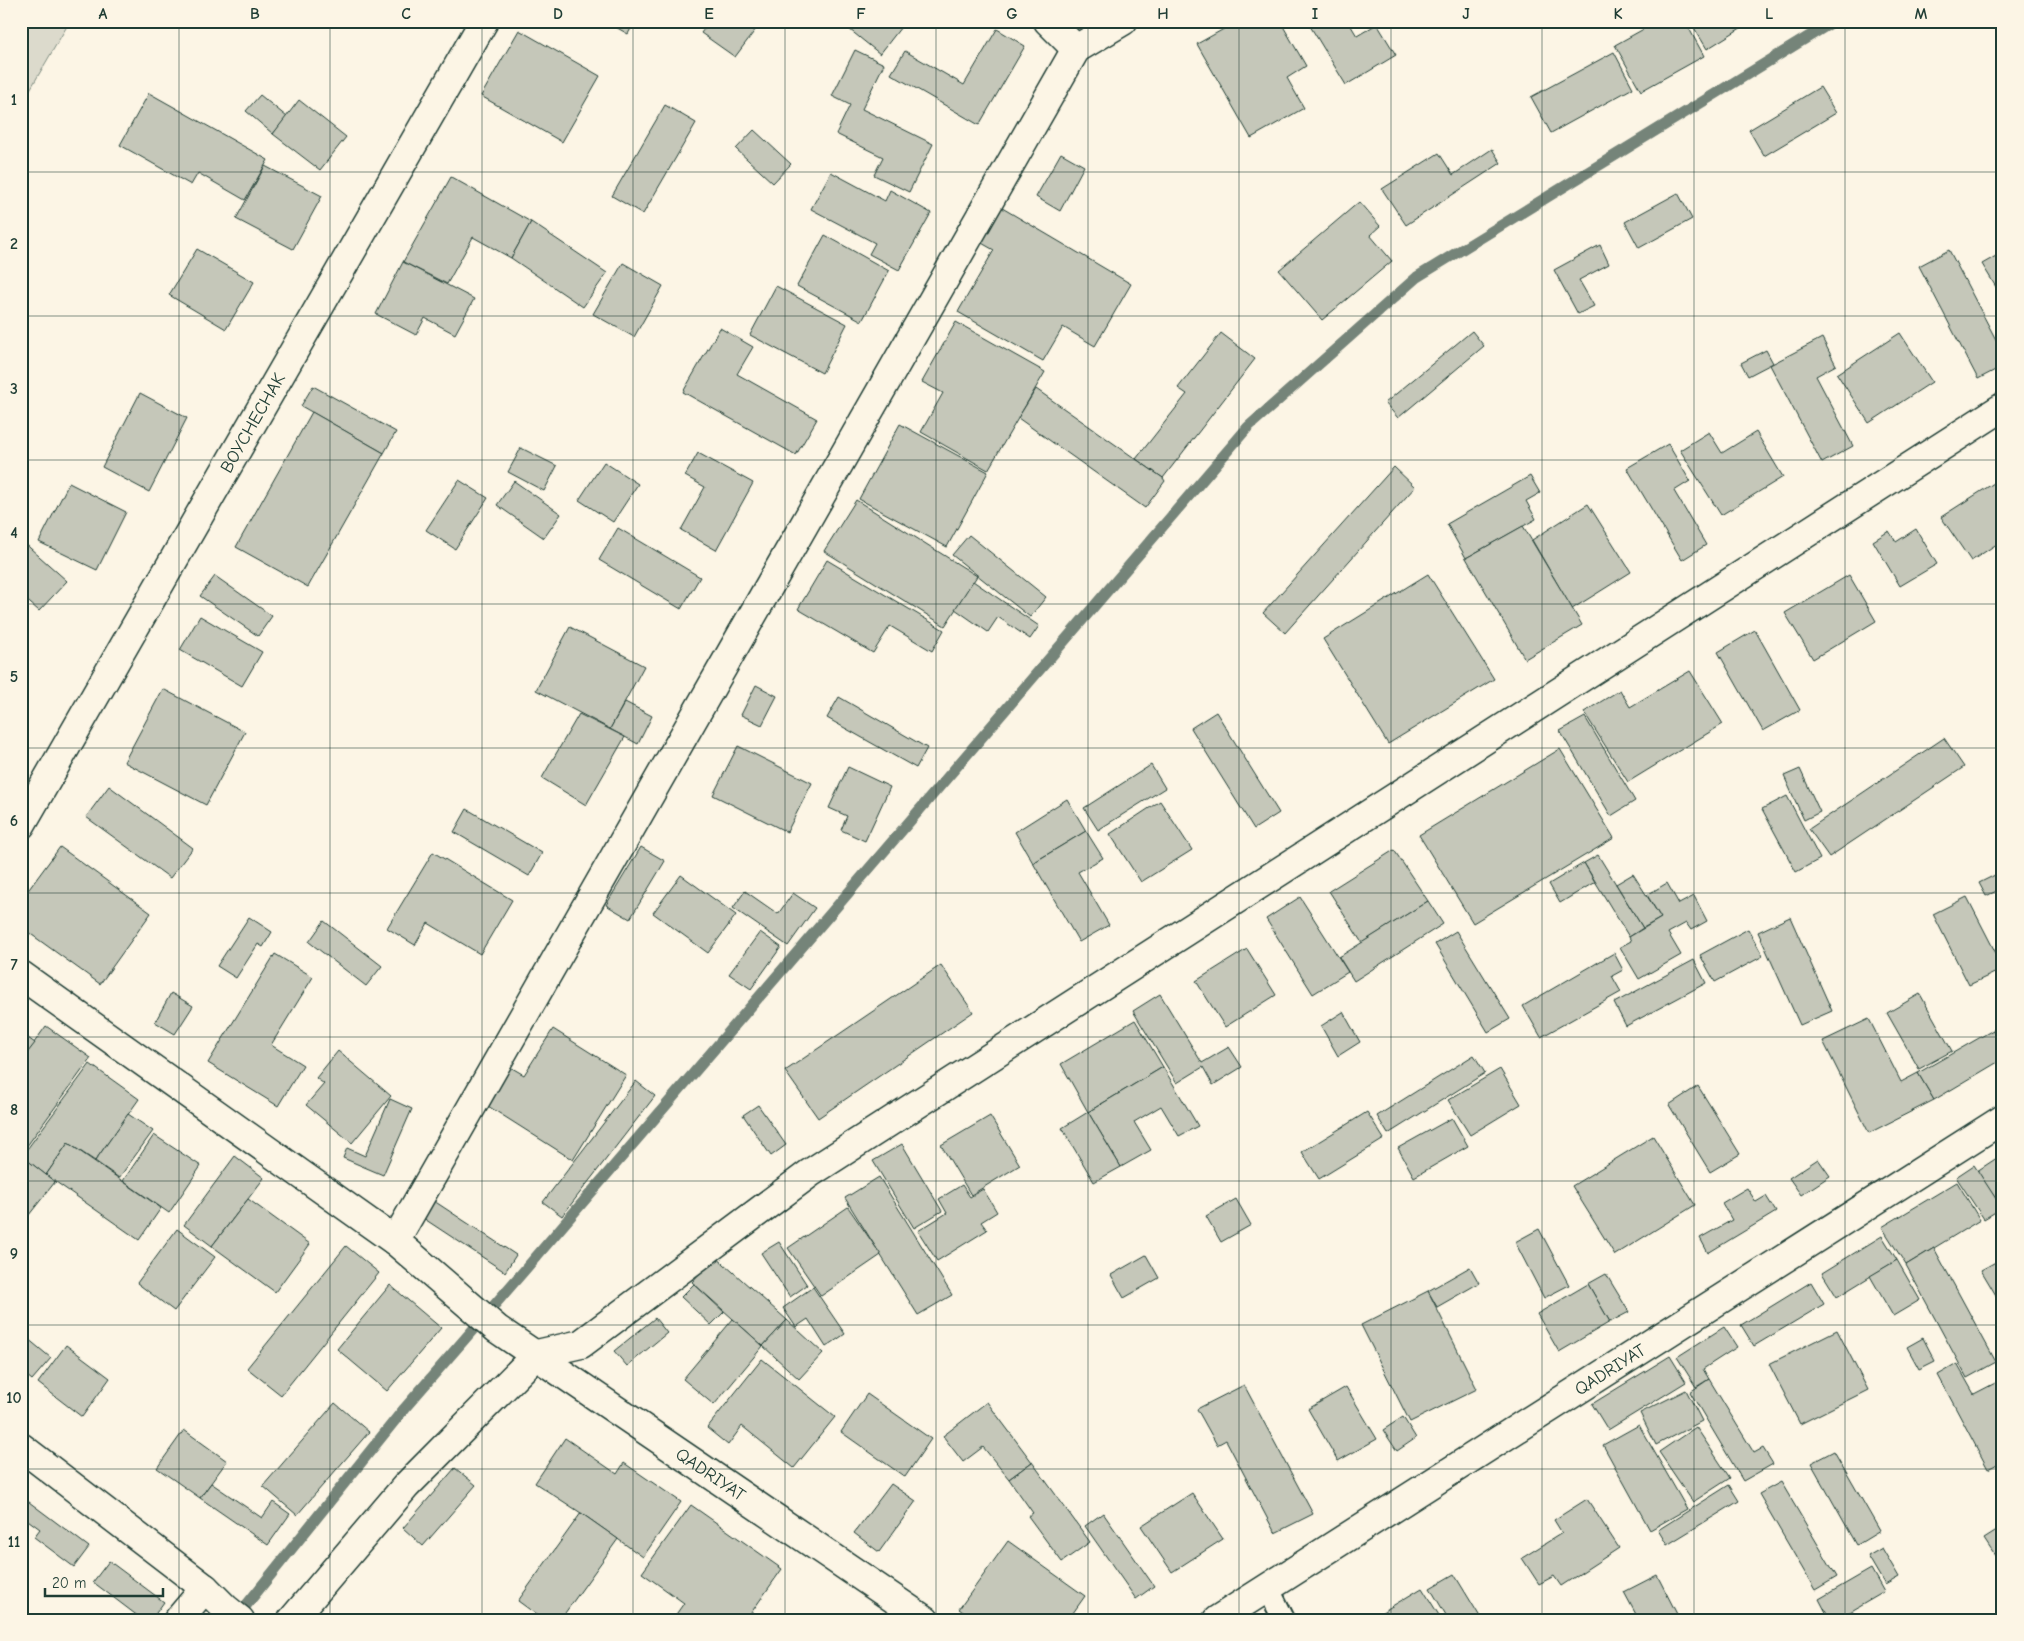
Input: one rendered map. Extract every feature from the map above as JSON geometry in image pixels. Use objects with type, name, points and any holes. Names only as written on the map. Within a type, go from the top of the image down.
[{"type":"street","name":"BOYCHECHAK","points":[[21,825],[484,21]]},
{"type":"street","points":[[1048,21],[1076,49]]},
{"type":"street","points":[[395,1241],[1076,49],[1123,21]]},
{"type":"street","points":[[292,1620],[406,1486],[537,1354],[581,1344],[810,1173],[2003,407]]},
{"type":"street","name":"QADRIYAT","points":[[21,974],[395,1241],[497,1328],[925,1620]]},
{"type":"street","name":"QADRIYAT","points":[[1217,1620],[2003,1119]]},
{"type":"street","points":[[21,1447],[205,1588],[232,1614]]},
{"type":"street","points":[[178,1620],[205,1588]]},
{"type":"lane","points":[[1268,1588],[1284,1620]]},
{"type":"shaded area","points":[[21,21],[70,21],[21,105]]},
{"type":"building","points":[[605,21],[635,21],[628,34]]},
{"type":"building","points":[[710,21],[762,21],[735,57],[701,33]]},
{"type":"building","points":[[839,21],[893,21],[901,27],[880,54]]},
{"type":"building","points":[[1238,21],[1280,21],[1306,66],[1287,78],[1304,108],[1251,138],[1197,44]]},
{"type":"building","points":[[1307,21],[1348,21],[1357,36],[1377,24],[1396,55],[1346,85]]},
{"type":"building","points":[[1658,21],[1685,21],[1704,56],[1641,91],[1615,45]]},
{"type":"building","points":[[1690,21],[1752,21],[1707,49]]},
{"type":"building","points":[[1992,21],[2003,21],[2003,41]]},
{"type":"building","points":[[997,29],[1025,46],[979,125],[891,74],[905,51],[964,85]]},
{"type":"building","points":[[519,30],[600,76],[562,142],[481,96]]},
{"type":"building","points":[[855,50],[884,64],[862,109],[933,144],[909,192],[874,175],[883,157],[836,134],[850,105],[832,96]]},
{"type":"building","points":[[1614,52],[1633,88],[1551,133],[1531,97]]},
{"type":"building","points":[[1820,87],[1836,113],[1764,156],[1749,130]]},
{"type":"building","points":[[149,93],[268,160],[245,200],[198,173],[191,185],[120,145]]},
{"type":"building","points":[[260,95],[287,117],[273,134],[246,111]]},
{"type":"building","points":[[299,100],[346,137],[320,170],[273,134]]},
{"type":"building","points":[[665,105],[696,123],[643,214],[612,196]]},
{"type":"building","points":[[754,130],[791,164],[773,183],[736,149]]},
{"type":"building","points":[[1492,149],[1501,163],[1406,225],[1382,189],[1439,153],[1453,175]]},
{"type":"building","points":[[1061,153],[1084,166],[1060,211],[1036,197]]},
{"type":"building","points":[[265,166],[322,196],[293,249],[236,219]]},
{"type":"building","points":[[831,172],[885,201],[890,190],[931,213],[899,270],[869,254],[875,243],[811,209]]},
{"type":"building","points":[[451,177],[531,222],[511,258],[473,237],[447,284],[403,262]]},
{"type":"building","points":[[1678,193],[1692,219],[1639,248],[1625,222]]},
{"type":"building","points":[[992,202],[1131,284],[1095,346],[1063,327],[1043,361],[958,312],[994,250],[971,237]]},
{"type":"building","points":[[1359,202],[1380,226],[1370,235],[1392,261],[1322,320],[1279,270]]},
{"type":"building","points":[[531,222],[607,273],[583,307],[511,258]]},
{"type":"building","points":[[825,235],[889,271],[862,321],[797,286]]},
{"type":"building","points":[[1600,245],[1609,264],[1579,280],[1594,306],[1578,314],[1554,270]]},
{"type":"building","points":[[197,249],[254,282],[226,329],[169,295]]},
{"type":"building","points":[[1949,250],[2003,353],[2003,366],[1978,379],[1919,266]]},
{"type":"building","points":[[2003,252],[2003,290],[1999,292],[1982,264]]},
{"type":"building","points":[[403,262],[474,299],[455,334],[425,318],[416,335],[376,314]]},
{"type":"building","points":[[623,263],[663,286],[634,337],[593,314]]},
{"type":"building","points":[[776,286],[847,324],[822,373],[750,335]]},
{"type":"building","points":[[956,322],[1045,372],[988,470],[921,432],[943,393],[922,382]]},
{"type":"building","points":[[720,328],[753,347],[737,374],[817,419],[796,455],[683,392]]},
{"type":"building","points":[[1472,331],[1484,346],[1398,418],[1385,403]]},
{"type":"building","points":[[1221,333],[1255,359],[1163,478],[1136,459],[1187,394],[1178,388]]},
{"type":"building","points":[[1900,333],[1932,382],[1869,423],[1837,374]]},
{"type":"building","points":[[1822,338],[1836,365],[1816,376],[1853,446],[1822,463],[1770,365]]},
{"type":"building","points":[[1766,350],[1773,363],[1748,376],[1741,363]]},
{"type":"building","points":[[313,386],[396,432],[384,453],[301,406]]},
{"type":"building","points":[[1036,389],[1163,478],[1165,481],[1145,508],[1018,418]]},
{"type":"building","points":[[140,393],[187,418],[149,492],[102,467]]},
{"type":"building","points":[[312,412],[384,453],[308,587],[236,547]]},
{"type":"building","points":[[900,424],[988,472],[947,547],[859,499]]},
{"type":"building","points":[[1709,432],[1722,453],[1756,432],[1783,477],[1721,515],[1680,450]]},
{"type":"building","points":[[1668,444],[1690,481],[1674,491],[1706,545],[1682,560],[1627,468]]},
{"type":"building","points":[[521,448],[557,466],[544,491],[508,472]]},
{"type":"building","points":[[698,453],[753,483],[716,550],[681,530],[705,487],[685,476]]},
{"type":"building","points":[[604,462],[638,484],[613,522],[579,500]]},
{"type":"building","points":[[1394,467],[1415,487],[1285,633],[1263,613]]},
{"type":"building","points":[[1530,476],[1540,493],[1526,501],[1536,519],[1466,558],[1447,524]]},
{"type":"building","points":[[459,480],[488,498],[455,549],[426,530]]},
{"type":"building","points":[[514,481],[561,514],[544,538],[497,505]]},
{"type":"building","points":[[69,483],[126,512],[97,570],[39,542]]},
{"type":"building","points":[[1994,483],[2003,496],[2003,540],[1971,561],[1941,517]]},
{"type":"building","points":[[856,500],[977,576],[945,626],[824,551]]},
{"type":"building","points":[[1588,504],[1631,572],[1572,609],[1532,540]]},
{"type":"building","points":[[1523,526],[1582,625],[1525,659],[1466,558]]},
{"type":"building","points":[[618,528],[700,577],[681,609],[599,560]]},
{"type":"building","points":[[1916,529],[1937,564],[1900,586],[1873,541],[1889,531],[1896,542]]},
{"type":"building","points":[[969,535],[1046,597],[1030,617],[952,555]]},
{"type":"building","points":[[21,540],[67,581],[39,611],[21,595]]},
{"type":"building","points":[[827,560],[944,630],[932,651],[890,626],[873,653],[798,609]]},
{"type":"building","points":[[1428,574],[1494,679],[1388,744],[1323,639]]},
{"type":"building","points":[[1849,575],[1876,621],[1813,659],[1785,613]]},
{"type":"building","points":[[215,576],[272,616],[258,636],[200,596]]},
{"type":"building","points":[[973,581],[1039,626],[1030,639],[998,617],[988,632],[955,609]]},
{"type":"building","points":[[200,616],[262,652],[242,686],[180,650]]},
{"type":"building","points":[[570,627],[644,666],[610,729],[536,690]]},
{"type":"building","points":[[1755,630],[1800,710],[1763,731],[1718,652]]},
{"type":"building","points":[[1690,671],[1723,724],[1628,782],[1584,712],[1620,690],[1630,707]]},
{"type":"building","points":[[756,685],[777,696],[762,725],[741,715]]},
{"type":"building","points":[[163,689],[245,732],[206,805],[124,762]]},
{"type":"building","points":[[839,697],[927,748],[916,768],[827,718]]},
{"type":"building","points":[[625,702],[652,716],[638,744],[610,729]]},
{"type":"building","points":[[1216,712],[1279,813],[1254,829],[1191,728]]},
{"type":"building","points":[[579,714],[625,737],[586,805],[542,778]]},
{"type":"building","points":[[1585,717],[1635,801],[1611,816],[1560,731]]},
{"type":"building","points":[[1944,738],[1964,767],[1829,857],[1809,829]]},
{"type":"building","points":[[738,746],[812,783],[787,832],[713,795]]},
{"type":"building","points":[[1560,749],[1614,838],[1473,923],[1419,835]]},
{"type":"building","points":[[1151,765],[1165,788],[1098,830],[1084,808]]},
{"type":"building","points":[[848,767],[890,787],[865,841],[841,830],[847,816],[829,808]]},
{"type":"building","points":[[1800,769],[1820,812],[1804,820],[1784,776]]},
{"type":"building","points":[[109,786],[193,848],[170,878],[86,817]]},
{"type":"building","points":[[1787,796],[1820,859],[1796,872],[1762,809]]},
{"type":"building","points":[[1067,799],[1086,831],[1033,863],[1015,832]]},
{"type":"building","points":[[1160,801],[1192,850],[1141,882],[1110,834]]},
{"type":"building","points":[[467,809],[542,853],[529,876],[454,832]]},
{"type":"building","points":[[1086,831],[1103,858],[1078,872],[1109,925],[1079,942],[1033,863]]},
{"type":"building","points":[[60,847],[151,913],[100,984],[21,927],[21,900]]},
{"type":"building","points":[[641,847],[665,861],[630,919],[606,905]]},
{"type":"building","points":[[1394,850],[1428,901],[1362,943],[1329,891]]},
{"type":"building","points":[[433,852],[512,900],[480,954],[428,923],[415,945],[387,928]]},
{"type":"building","points":[[1598,855],[1643,928],[1629,937],[1584,863]]},
{"type":"building","points":[[1584,863],[1595,882],[1560,903],[1549,884]]},
{"type":"building","points":[[2003,871],[2003,888],[1986,896],[1979,883]]},
{"type":"building","points":[[1633,874],[1661,918],[1643,928],[1616,884]]},
{"type":"building","points":[[681,875],[736,915],[708,953],[653,913]]},
{"type":"building","points":[[1667,883],[1679,904],[1694,896],[1707,921],[1691,930],[1686,923],[1668,933],[1681,955],[1639,979],[1620,947],[1631,941],[1629,937],[1661,918],[1647,895]]},
{"type":"building","points":[[745,891],[778,914],[793,893],[815,908],[788,946],[733,908]]},
{"type":"building","points":[[1300,897],[1348,972],[1313,994],[1266,919]]},
{"type":"building","points":[[1967,897],[2003,967],[2003,969],[1969,985],[1933,914]]},
{"type":"building","points":[[1428,901],[1443,924],[1354,981],[1339,957]]},
{"type":"building","points":[[249,917],[272,932],[263,947],[258,944],[236,978],[217,966]]},
{"type":"building","points":[[1790,917],[1832,1011],[1800,1025],[1758,932]]},
{"type":"building","points":[[324,921],[382,966],[366,986],[309,942]]},
{"type":"building","points":[[1748,929],[1763,956],[1715,982],[1700,955]]},
{"type":"building","points":[[1456,931],[1510,1019],[1488,1032],[1435,944]]},
{"type":"building","points":[[760,932],[781,947],[751,989],[729,974]]},
{"type":"building","points":[[1247,949],[1276,995],[1225,1027],[1196,981]]},
{"type":"building","points":[[1614,953],[1623,970],[1612,976],[1621,992],[1541,1037],[1523,1006]]},
{"type":"building","points":[[275,954],[313,977],[271,1045],[303,1065],[278,1106],[208,1063]]},
{"type":"building","points":[[1694,960],[1706,983],[1626,1026],[1614,1003]]},
{"type":"building","points":[[941,965],[973,1012],[818,1118],[785,1071]]},
{"type":"building","points":[[171,993],[193,1006],[175,1034],[155,1022]]},
{"type":"building","points":[[1160,994],[1202,1063],[1229,1047],[1242,1067],[1213,1085],[1203,1067],[1177,1083],[1133,1011]]},
{"type":"building","points":[[1920,994],[1952,1051],[1919,1069],[1887,1013]]},
{"type":"building","points":[[1343,1012],[1360,1042],[1338,1056],[1321,1026]]},
{"type":"building","points":[[1869,1019],[1901,1082],[1918,1073],[1934,1100],[1869,1133],[1823,1041]]},
{"type":"building","points":[[1135,1020],[1163,1067],[1088,1112],[1061,1064]]},
{"type":"building","points":[[2003,1024],[2003,1047],[1993,1030]]},
{"type":"building","points":[[46,1026],[91,1058],[21,1154],[21,1061]]},
{"type":"building","points":[[553,1029],[626,1075],[573,1160],[480,1101],[505,1064],[524,1075]]},
{"type":"building","points":[[1993,1030],[2003,1047],[2003,1059],[1934,1100],[1918,1073]]},
{"type":"building","points":[[21,1033],[35,1043],[21,1061]]},
{"type":"building","points":[[338,1051],[391,1096],[352,1143],[306,1105],[324,1084],[316,1078]]},
{"type":"building","points":[[1474,1055],[1485,1073],[1388,1134],[1377,1116]]},
{"type":"building","points":[[90,1064],[139,1099],[95,1161],[68,1143],[46,1175],[22,1156]]},
{"type":"building","points":[[1163,1067],[1198,1126],[1179,1136],[1161,1106],[1134,1122],[1151,1150],[1121,1167],[1088,1112]]},
{"type":"building","points":[[1500,1069],[1521,1104],[1470,1135],[1448,1100]]},
{"type":"building","points":[[636,1081],[655,1096],[562,1216],[543,1202]]},
{"type":"building","points":[[1698,1086],[1740,1154],[1710,1172],[1669,1105]]},
{"type":"building","points":[[390,1099],[412,1109],[383,1175],[343,1158],[347,1148],[365,1156]]},
{"type":"building","points":[[758,1105],[786,1145],[771,1156],[743,1115]]},
{"type":"building","points":[[1088,1112],[1121,1167],[1094,1182],[1062,1128]]},
{"type":"building","points":[[1367,1112],[1384,1139],[1319,1179],[1302,1152]]},
{"type":"building","points":[[128,1114],[153,1131],[119,1178],[95,1161]]},
{"type":"building","points":[[990,1116],[1020,1165],[971,1195],[941,1145]]},
{"type":"building","points":[[1452,1118],[1468,1146],[1414,1177],[1398,1148]]},
{"type":"building","points":[[154,1135],[201,1166],[169,1213],[123,1181]]},
{"type":"building","points":[[1653,1136],[1695,1205],[1615,1255],[1572,1186]]},
{"type":"building","points":[[68,1143],[161,1208],[139,1240],[46,1175]]},
{"type":"building","points":[[902,1144],[942,1211],[914,1228],[873,1161]]},
{"type":"building","points":[[2003,1154],[2003,1207],[2002,1208],[1977,1171]]},
{"type":"building","points":[[22,1156],[55,1182],[21,1225],[21,1158]]},
{"type":"building","points":[[235,1156],[264,1178],[212,1246],[184,1225]]},
{"type":"building","points":[[1818,1159],[1830,1176],[1801,1195],[1789,1178]]},
{"type":"building","points":[[1974,1165],[2002,1208],[1984,1219],[1956,1177]]},
{"type":"building","points":[[879,1177],[952,1295],[918,1315],[845,1198]]},
{"type":"building","points":[[1957,1182],[1980,1220],[1906,1265],[1882,1227]]},
{"type":"building","points":[[962,1185],[970,1197],[983,1189],[997,1212],[981,1222],[987,1230],[937,1261],[918,1231],[947,1213],[939,1199]]},
{"type":"building","points":[[1747,1188],[1756,1202],[1766,1196],[1776,1212],[1708,1253],[1700,1238],[1732,1220],[1722,1203]]},
{"type":"building","points":[[248,1199],[310,1244],[275,1292],[212,1246]]},
{"type":"building","points":[[1236,1199],[1251,1225],[1221,1242],[1206,1216]]},
{"type":"building","points":[[434,1201],[516,1255],[505,1272],[423,1218]]},
{"type":"building","points":[[848,1207],[881,1255],[821,1296],[788,1248]]},
{"type":"building","points":[[177,1229],[215,1257],[174,1311],[137,1283]]},
{"type":"building","points":[[1539,1229],[1569,1285],[1544,1298],[1515,1242]]},
{"type":"building","points":[[1882,1236],[1897,1260],[1837,1297],[1822,1273]]},
{"type":"building","points":[[779,1242],[807,1285],[790,1297],[761,1253]]},
{"type":"building","points":[[346,1246],[379,1273],[281,1395],[247,1368]]},
{"type":"building","points":[[1934,1248],[1996,1362],[1967,1378],[1906,1265]]},
{"type":"building","points":[[1146,1255],[1159,1278],[1124,1298],[1111,1275]]},
{"type":"building","points":[[715,1256],[787,1320],[763,1346],[692,1282]]},
{"type":"building","points":[[2003,1258],[2003,1301],[2000,1302],[1981,1270]]},
{"type":"building","points":[[1897,1260],[1920,1300],[1893,1316],[1870,1276]]},
{"type":"building","points":[[1470,1267],[1479,1283],[1437,1307],[1428,1291]]},
{"type":"building","points":[[1606,1274],[1629,1312],[1610,1322],[1588,1284]]},
{"type":"building","points":[[1811,1282],[1824,1304],[1754,1346],[1741,1325]]},
{"type":"building","points":[[694,1284],[724,1312],[711,1325],[681,1297]]},
{"type":"building","points":[[1588,1284],[1610,1322],[1559,1352],[1537,1314]]},
{"type":"building","points":[[390,1285],[441,1328],[387,1391],[337,1349]]},
{"type":"building","points":[[813,1287],[845,1334],[826,1347],[808,1319],[796,1327],[783,1308]]},
{"type":"building","points":[[1428,1291],[1477,1389],[1410,1422],[1361,1325]]},
{"type":"building","points":[[655,1318],[667,1333],[627,1366],[614,1351]]},
{"type":"building","points":[[733,1319],[763,1346],[714,1405],[683,1379]]},
{"type":"building","points":[[787,1320],[823,1353],[799,1379],[763,1346]]},
{"type":"building","points":[[1724,1327],[1737,1347],[1703,1369],[1709,1379],[1696,1387],[1677,1357]]},
{"type":"building","points":[[1837,1330],[1868,1390],[1800,1424],[1769,1364]]},
{"type":"building","points":[[21,1333],[51,1358],[32,1380],[21,1371]]},
{"type":"building","points":[[1923,1338],[1935,1361],[1919,1369],[1907,1347]]},
{"type":"building","points":[[66,1345],[110,1378],[82,1417],[38,1383]]},
{"type":"building","points":[[1670,1356],[1686,1382],[1608,1430],[1592,1404]]},
{"type":"building","points":[[762,1359],[835,1417],[794,1468],[742,1426],[728,1445],[707,1428]]},
{"type":"building","points":[[1957,1364],[1974,1394],[2003,1379],[2003,1465],[2001,1462],[1988,1469],[1938,1375]]},
{"type":"building","points":[[1709,1379],[1754,1453],[1763,1448],[1773,1464],[1743,1481],[1690,1392]]},
{"type":"building","points":[[1244,1385],[1313,1514],[1275,1533],[1226,1440],[1217,1445],[1197,1409]]},
{"type":"building","points":[[1346,1387],[1377,1439],[1338,1461],[1308,1409]]},
{"type":"building","points":[[1686,1390],[1702,1421],[1656,1445],[1640,1413]]},
{"type":"building","points":[[867,1394],[931,1439],[905,1477],[841,1432]]},
{"type":"building","points":[[987,1402],[1032,1462],[1009,1479],[983,1447],[963,1462],[943,1436]]},
{"type":"building","points":[[335,1403],[369,1432],[297,1515],[263,1486]]},
{"type":"building","points":[[1403,1417],[1416,1438],[1397,1451],[1383,1430]]},
{"type":"building","points":[[1639,1425],[1687,1509],[1650,1530],[1603,1445]]},
{"type":"building","points":[[1696,1427],[1730,1478],[1693,1502],[1659,1452]]},
{"type":"building","points":[[184,1430],[227,1461],[200,1498],[157,1468]]},
{"type":"building","points":[[565,1438],[617,1474],[624,1463],[681,1502],[643,1557],[535,1483]]},
{"type":"building","points":[[1834,1451],[1880,1531],[1857,1545],[1811,1463]]},
{"type":"building","points":[[1032,1462],[1090,1542],[1062,1562],[1028,1516],[1033,1513],[1009,1479]]},
{"type":"building","points":[[455,1468],[476,1485],[423,1546],[403,1528]]},
{"type":"building","points":[[1781,1482],[1837,1577],[1815,1590],[1759,1494]]},
{"type":"building","points":[[211,1483],[262,1518],[273,1502],[290,1514],[268,1545],[200,1498]]},
{"type":"building","points":[[891,1484],[916,1501],[879,1552],[854,1533]]},
{"type":"building","points":[[1729,1485],[1739,1501],[1667,1545],[1658,1530]]},
{"type":"building","points":[[1192,1493],[1223,1539],[1172,1572],[1141,1526]]},
{"type":"building","points":[[21,1496],[89,1547],[74,1567],[34,1537],[40,1529],[21,1515]]},
{"type":"building","points":[[1587,1499],[1619,1548],[1561,1586],[1554,1576],[1539,1584],[1522,1558],[1562,1533],[1554,1520]]},
{"type":"building","points":[[691,1505],[782,1569],[746,1620],[672,1620],[684,1603],[642,1573]]},
{"type":"building","points":[[581,1513],[618,1539],[560,1620],[544,1620],[518,1601]]},
{"type":"building","points":[[1103,1513],[1154,1586],[1136,1599],[1085,1526]]},
{"type":"building","points":[[2003,1527],[2003,1568],[1984,1539]]},
{"type":"building","points":[[1008,1541],[1085,1596],[1068,1620],[974,1620],[959,1609]]},
{"type":"building","points":[[1882,1548],[1899,1577],[1885,1585],[1868,1556]]},
{"type":"building","points":[[109,1561],[164,1602],[151,1620],[143,1620],[93,1582]]},
{"type":"building","points":[[1871,1569],[1884,1592],[1836,1620],[1830,1620],[1819,1599]]},
{"type":"building","points":[[1454,1574],[1482,1620],[1449,1620],[1430,1588]]},
{"type":"building","points":[[1657,1575],[1680,1620],[1639,1620],[1624,1592]]},
{"type":"building","points":[[1422,1588],[1442,1620],[1382,1620],[1379,1614]]},
{"type":"waterway","points":[[236,1618],[404,1409],[1248,427],[1417,277],[1834,21]]}]
